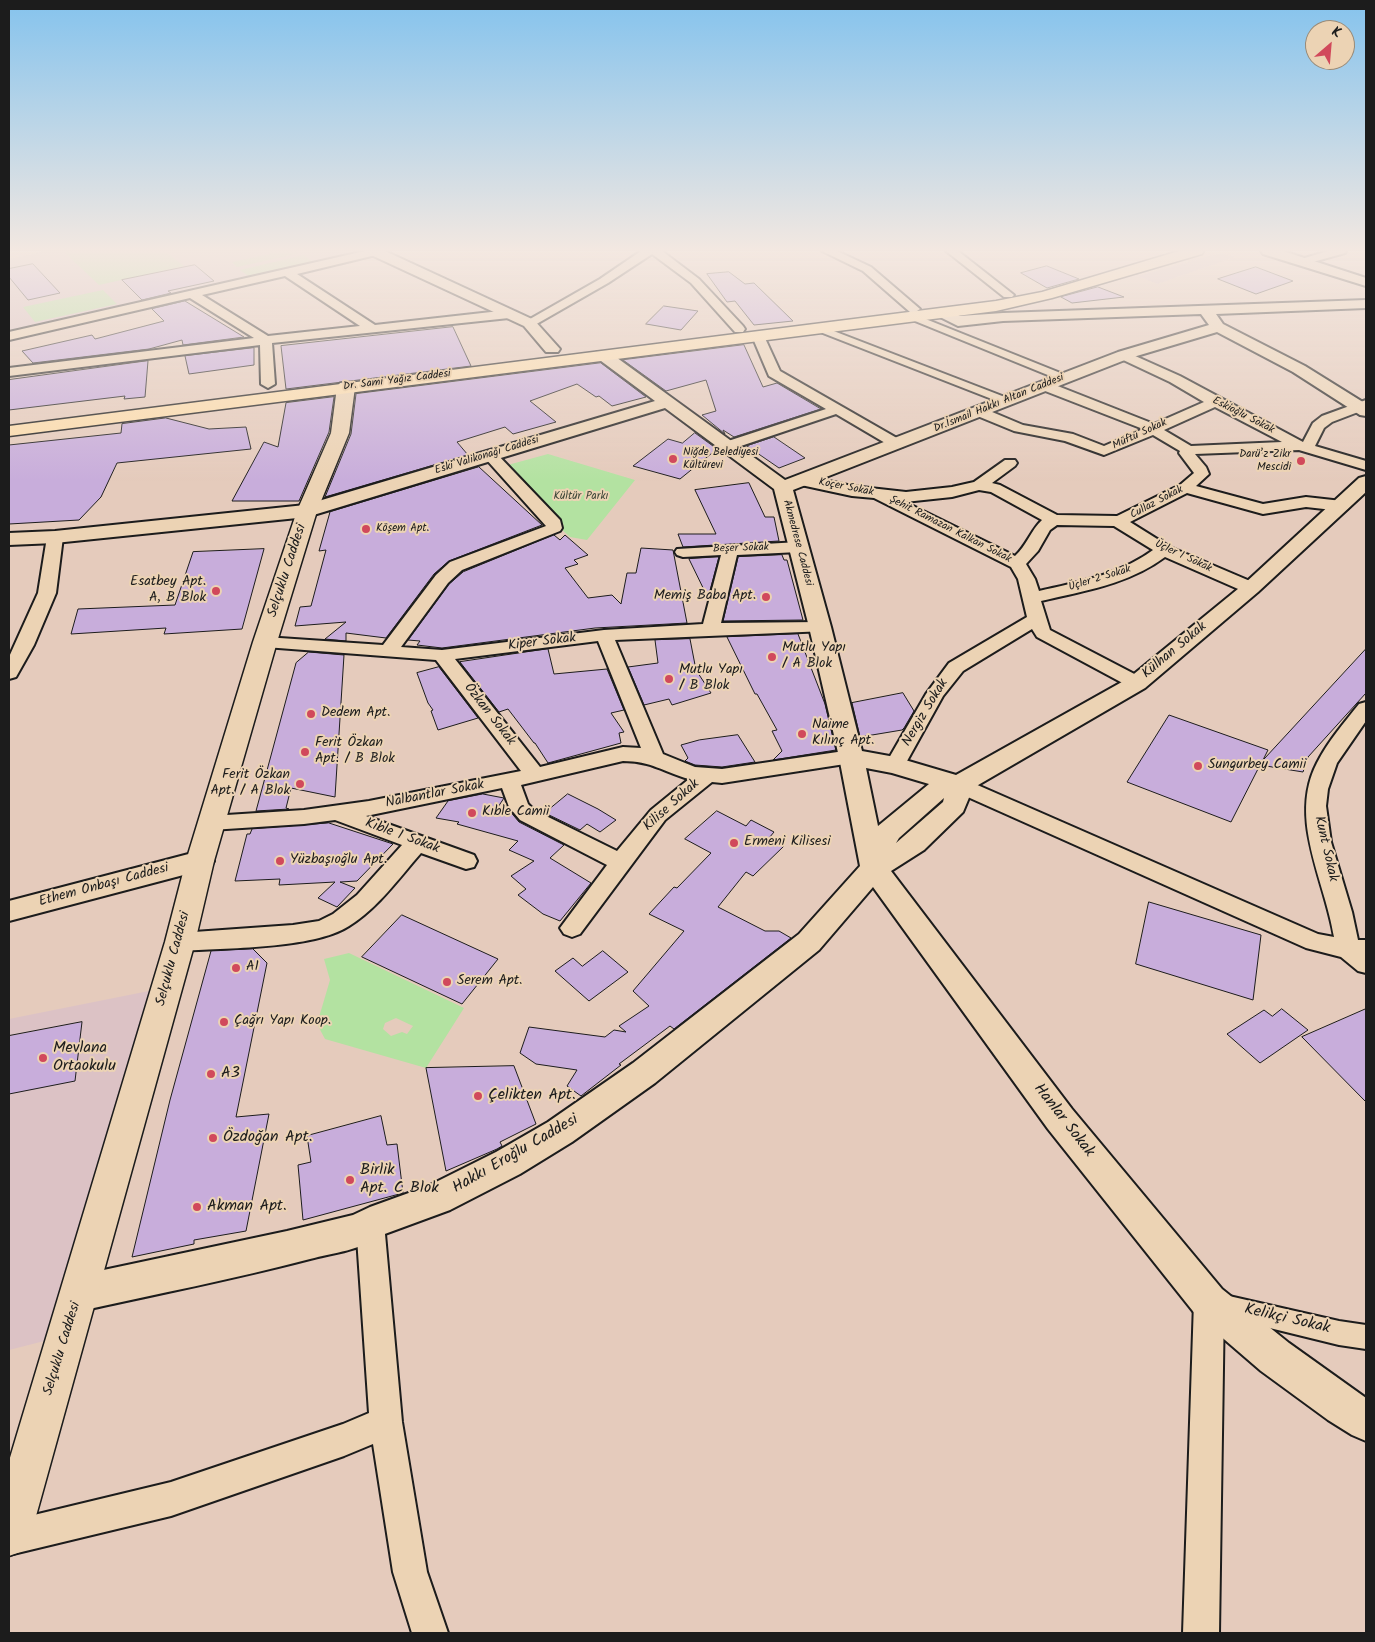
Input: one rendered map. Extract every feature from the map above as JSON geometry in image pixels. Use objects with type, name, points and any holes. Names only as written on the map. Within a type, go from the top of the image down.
[{"type":"main road","name":"Dr. Sami Yağız Caddesi","points":[[9,418],[552,349],[754,328]]},
{"type":"main road","name":"Dr. Sami Yağız Caddesi","points":[[9,431],[818,328]]},
{"type":"main road","name":"Selçuklu Caddesi","points":[[11,1520],[80,1293],[180,942],[200,861],[265,642],[307,510],[340,433],[346,387]]},
{"type":"street","points":[[9,336],[47,328]]},
{"type":"street","points":[[246,328],[266,340]]},
{"type":"street","points":[[9,372],[266,340],[385,328]]},
{"type":"street","points":[[533,328],[552,349]]},
{"type":"street","points":[[818,328],[1006,401]]},
{"type":"street","points":[[948,328],[1064,378]]},
{"type":"street","name":"Dr.İsmail Hakkı Altan Caddesi","points":[[783,487],[1124,355],[1216,328]]},
{"type":"street","points":[[1219,328],[1299,369],[1364,407]]},
{"type":"street","points":[[758,336],[774,374],[897,444]]},
{"type":"street","points":[[266,340],[268,384]]},
{"type":"street","name":"Akmedrese Caddesi","points":[[603,355],[783,487],[820,627],[851,757]]},
{"type":"street","name":"Eskioğlu Sokak","points":[[1124,355],[1175,379],[1214,402],[1304,447],[1366,466]]},
{"type":"street","points":[[1045,386],[1131,418],[1152,428],[1188,450],[1304,447],[1323,422],[1364,407]]},
{"type":"street","name":"Eski Valikonağı Caddesi","points":[[9,539],[55,537],[307,510],[668,402]]},
{"type":"street","name":"Müftü Sokak","points":[[980,412],[1018,428],[1068,437],[1104,451],[1214,402]]},
{"type":"street","points":[[727,446],[835,410]]},
{"type":"street","name":"Cullaz Sokak","points":[[1054,520],[1117,521],[1135,515],[1185,488],[1202,474],[1201,470],[1186,453],[1188,450]]},
{"type":"street","points":[[388,651],[442,579],[456,566],[554,528],[554,523],[490,455]]},
{"type":"street","name":"Koçer Sokak","points":[[801,480],[880,495],[906,497],[931,495],[979,485],[1010,463]]},
{"type":"street","name":"Külhan Sokak","points":[[959,785],[1137,683],[1251,588],[1366,482]]},
{"type":"street","points":[[979,485],[995,488],[1054,520]]},
{"type":"street","points":[[1185,488],[1262,508],[1306,502],[1342,506]]},
{"type":"street","name":"Şehit Ramazan Kalkan Sokak","points":[[880,495],[1017,563],[1024,571],[1036,619],[1043,633],[1137,683]]},
{"type":"street","points":[[1017,563],[1035,544],[1042,527],[1054,520]]},
{"type":"street","name":"Üçler 1 Sokak","points":[[1117,521],[1164,550],[1251,588]]},
{"type":"street","points":[[9,673],[17,645],[47,593],[55,537]]},
{"type":"street","name":"Beşer Sokak","points":[[683,552],[799,547]]},
{"type":"street","points":[[711,629],[730,550]]},
{"type":"street","name":"Üçler 2 Sokak","points":[[1032,598],[1132,570],[1153,560],[1164,550]]},
{"type":"street","name":"Nergiz Sokak","points":[[895,765],[935,694],[956,667],[966,659],[1036,619]]},
{"type":"street","name":"Kiper Sokak","points":[[265,642],[442,655],[604,635],[711,629],[820,627]]},
{"type":"street","points":[[604,635],[655,758]]},
{"type":"street","name":"Özkan Sokak","points":[[442,655],[535,775]]},
{"type":"street","name":"Kunt Sokak","points":[[1357,949],[1342,912],[1323,852],[1315,805],[1317,788],[1323,770],[1333,752],[1366,708]]},
{"type":"street","name":"Nalbantlar Sokak","points":[[211,823],[338,813],[535,775],[623,754],[639,754],[655,758],[692,773],[706,775],[737,775],[851,757]]},
{"type":"street","points":[[851,757],[895,765],[959,785],[1314,942],[1357,949],[1366,964]]},
{"type":"street","name":"Hanlar Sokak","points":[[851,757],[874,868],[1060,1119],[1209,1302],[1274,1357],[1366,1421]]},
{"type":"street","name":"Kilise Sokak","points":[[572,928],[620,862],[658,816],[706,775]]},
{"type":"street","points":[[509,780],[515,800],[527,814],[620,862]]},
{"type":"street","points":[[874,868],[915,844],[954,806],[960,790],[959,785]]},
{"type":"street","name":"Kıble 1 Sokak","points":[[338,813],[418,842],[466,862]]},
{"type":"street","points":[[180,942],[293,934],[324,929],[341,920],[365,901],[418,842]]},
{"type":"street","name":"Ethem Onbaşı Caddesi","points":[[9,911],[200,861]]},
{"type":"street","name":"Hakkı Eroğlu Caddesi","points":[[80,1293],[362,1229],[370,1223],[458,1190],[552,1136],[612,1096],[672,1051],[809,942],[874,868]]},
{"type":"street","points":[[370,1223],[386,1422],[410,1572],[430,1633]]},
{"type":"street","points":[[1201,1633],[1209,1302]]},
{"type":"street","name":"Kelikçi Sokak","points":[[1209,1302],[1339,1333],[1366,1337]]},
{"type":"street","points":[[11,1520],[172,1498],[344,1440],[386,1422]]},
{"type":"shaded area","points":[[9,328],[24,328],[9,331]]},
{"type":"shaded area","points":[[149,991],[52,1339],[9,1350],[9,1094],[75,1081],[82,1022],[9,1036],[9,1019]]},
{"type":"green space","name":"Kültür Parkı","points":[[548,454],[635,480],[587,540],[570,537],[559,527],[564,525],[504,466]]},
{"type":"green space","points":[[349,953],[464,1008],[426,1068],[325,1039],[317,1024],[330,980],[324,959]],"holes":[[[396,1018],[413,1026],[407,1034],[402,1032],[391,1036],[383,1029],[385,1023]]]},
{"type":"building","points":[[139,328],[229,328],[244,337],[183,345],[182,340],[149,349],[33,363],[22,351],[92,335],[95,339]]},
{"type":"building","points":[[453,328],[471,366],[286,389],[281,346]]},
{"type":"building","points":[[667,328],[683,328],[681,330]]},
{"type":"building","points":[[744,345],[763,387],[777,383],[821,409],[734,437],[723,430],[725,434],[702,415],[716,411],[706,380],[666,391],[623,360]]},
{"type":"building","points":[[254,348],[254,365],[189,374],[185,356]]},
{"type":"building","points":[[148,361],[145,397],[124,399],[125,396],[9,410],[9,380]]},
{"type":"building","points":[[601,363],[646,397],[612,406],[599,396],[596,397],[577,384],[530,401],[556,422],[513,434],[505,427],[457,442],[468,455],[325,497],[351,434],[356,394]]},
{"type":"building","points":[[334,397],[329,432],[299,501],[232,501],[264,442],[278,447],[286,403]]},
{"type":"building","points":[[166,418],[209,429],[246,427],[251,449],[117,463],[101,497],[79,520],[9,524],[9,445],[121,433],[122,424]]},
{"type":"building","name":"Niğde Belediyesi Kültürevi","points":[[695,433],[717,449],[680,479],[633,466],[668,439],[682,443]]},
{"type":"building","points":[[774,437],[805,458],[779,468],[747,446]]},
{"type":"building","points":[[479,467],[542,525],[449,561],[434,574],[386,638],[346,633],[346,641],[325,639],[346,622],[295,626],[300,607],[311,606],[326,550],[319,551],[330,512]]},
{"type":"building","points":[[749,483],[765,517],[774,517],[779,541],[683,547],[678,534],[716,534],[695,490]]},
{"type":"building","points":[[554,535],[560,540],[565,535],[588,555],[574,560],[578,564],[565,568],[588,598],[612,595],[621,604],[627,573],[636,573],[641,548],[673,550],[687,623],[595,628],[442,648],[417,645],[420,641],[408,640],[449,584],[463,572]]},
{"type":"building","name":"Esatbey Apt. A, B Blok","points":[[264,549],[242,629],[164,634],[166,628],[71,634],[78,609],[175,605],[193,552]]},
{"type":"building","name":"Memiş Baba Apt.","points":[[782,555],[784,560],[787,560],[803,620],[723,621],[738,557]]},
{"type":"building","points":[[719,557],[708,598],[689,559]]},
{"type":"building","points":[[798,634],[825,704],[836,750],[773,760],[782,751],[772,731],[777,730],[757,694],[755,694],[727,637]]},
{"type":"building","name":"Mutlu Yapı / B Blok","points":[[690,639],[696,670],[711,693],[672,705],[669,699],[644,705],[628,667],[658,663],[655,640]]},
{"type":"building","points":[[548,649],[554,674],[607,669],[624,710],[611,713],[624,732],[619,733],[621,743],[548,763],[508,709],[499,712],[460,662]]},
{"type":"building","name":"Sungurbey Camii","points":[[1366,649],[1366,693],[1308,757],[1303,772],[1260,765],[1231,822],[1127,782],[1169,715],[1268,750],[1263,760]]},
{"type":"building","points":[[309,652],[344,655],[335,797],[291,788],[286,808],[289,809],[256,811],[296,663]]},
{"type":"building","points":[[439,667],[478,718],[438,730],[431,711],[433,710],[428,703],[417,673]]},
{"type":"building","points":[[903,693],[914,711],[904,728],[902,730],[860,737],[852,703]]},
{"type":"building","points":[[738,735],[755,762],[722,767],[695,765],[685,761],[688,758],[681,745],[699,740]]},
{"type":"building","points":[[483,794],[504,798],[498,807],[509,810],[519,822],[564,845],[550,858],[591,883],[560,921],[543,914],[518,895],[526,889],[511,876],[534,861],[509,850],[518,841],[457,824],[459,822],[436,818],[448,801]]},
{"type":"building","points":[[568,794],[616,820],[600,832],[587,824],[580,830],[545,813]]},
{"type":"building","points":[[717,811],[746,826],[751,820],[774,832],[769,838],[784,846],[753,876],[746,872],[718,907],[765,931],[779,931],[791,938],[674,1029],[670,1026],[619,1064],[621,1065],[581,1096],[567,1086],[577,1070],[536,1064],[520,1053],[529,1027],[605,1037],[614,1030],[626,1032],[619,1026],[649,1006],[633,991],[684,931],[649,914],[674,887],[677,888],[711,853],[685,839]]},
{"type":"building","points":[[329,823],[393,844],[357,881],[340,882],[355,888],[337,907],[318,898],[335,882],[279,885],[280,879],[235,881],[247,834],[250,834],[252,829]]},
{"type":"building","points":[[1149,902],[1261,935],[1253,1000],[1136,964]]},
{"type":"building","name":"Serem Apt.","points":[[402,915],[498,959],[462,1004],[362,957]]},
{"type":"building","points":[[253,949],[267,963],[236,1117],[269,1114],[246,1231],[194,1240],[194,1244],[132,1257],[170,1100],[211,951]]},
{"type":"building","points":[[603,951],[628,972],[589,1001],[555,971],[573,958],[582,966]]},
{"type":"building","points":[[1282,1009],[1308,1030],[1260,1063],[1227,1034],[1264,1010],[1272,1016]]},
{"type":"building","points":[[1366,1009],[1366,1102],[1302,1037]]},
{"type":"building","name":"Mevlana Ortaokulu","points":[[82,1022],[75,1081],[9,1094],[9,1036]]},
{"type":"building","name":"Çelikten Apt.","points":[[514,1066],[536,1124],[500,1142],[502,1146],[497,1149],[446,1171],[426,1068]]},
{"type":"building","name":"Birlik Apt. C Blok","points":[[381,1116],[387,1145],[397,1144],[403,1193],[303,1220],[298,1165],[311,1162],[307,1136]]},
{"type":"place","name":"Niğde Belediyesi Kültürevi","points":[[673,459]]},
{"type":"place","name":"Darü’z Zikr Mescidi","points":[[1301,461]]},
{"type":"place","name":"Köşem Apt.","points":[[366,529]]},
{"type":"place","name":"Esatbey Apt. A, B Blok","points":[[216,591]]},
{"type":"place","name":"Memiş Baba Apt.","points":[[766,597]]},
{"type":"place","name":"Mutlu Yapı / A Blok","points":[[772,657]]},
{"type":"place","name":"Mutlu Yapı / B Blok","points":[[669,679]]},
{"type":"place","name":"Dedem Apt.","points":[[311,714]]},
{"type":"place","name":"Naime Kılınç Apt.","points":[[802,734]]},
{"type":"place","name":"Ferit Özkan Apt. / B Blok","points":[[305,752]]},
{"type":"place","name":"Sungurbey Camii","points":[[1198,766]]},
{"type":"place","name":"Ferit Özkan Apt. / A Blok","points":[[300,784]]},
{"type":"place","name":"Kıble Camii","points":[[472,813]]},
{"type":"place","name":"Ermeni Kilisesi","points":[[734,843]]},
{"type":"place","name":"Yüzbaşıoğlu Apt.","points":[[280,861]]},
{"type":"place","name":"A1","points":[[236,968]]},
{"type":"place","name":"Serem Apt.","points":[[447,982]]},
{"type":"place","name":"Çağrı Yapı Koop.","points":[[224,1022]]},
{"type":"place","name":"Mevlana Ortaokulu","points":[[43,1058]]},
{"type":"place","name":"A3","points":[[211,1074]]},
{"type":"place","name":"Çelikten Apt.","points":[[478,1096]]},
{"type":"place","name":"Özdoğan Apt.","points":[[213,1138]]},
{"type":"place","name":"Birlik Apt. C Blok","points":[[350,1180]]},
{"type":"place","name":"Akman Apt.","points":[[197,1207]]}]
